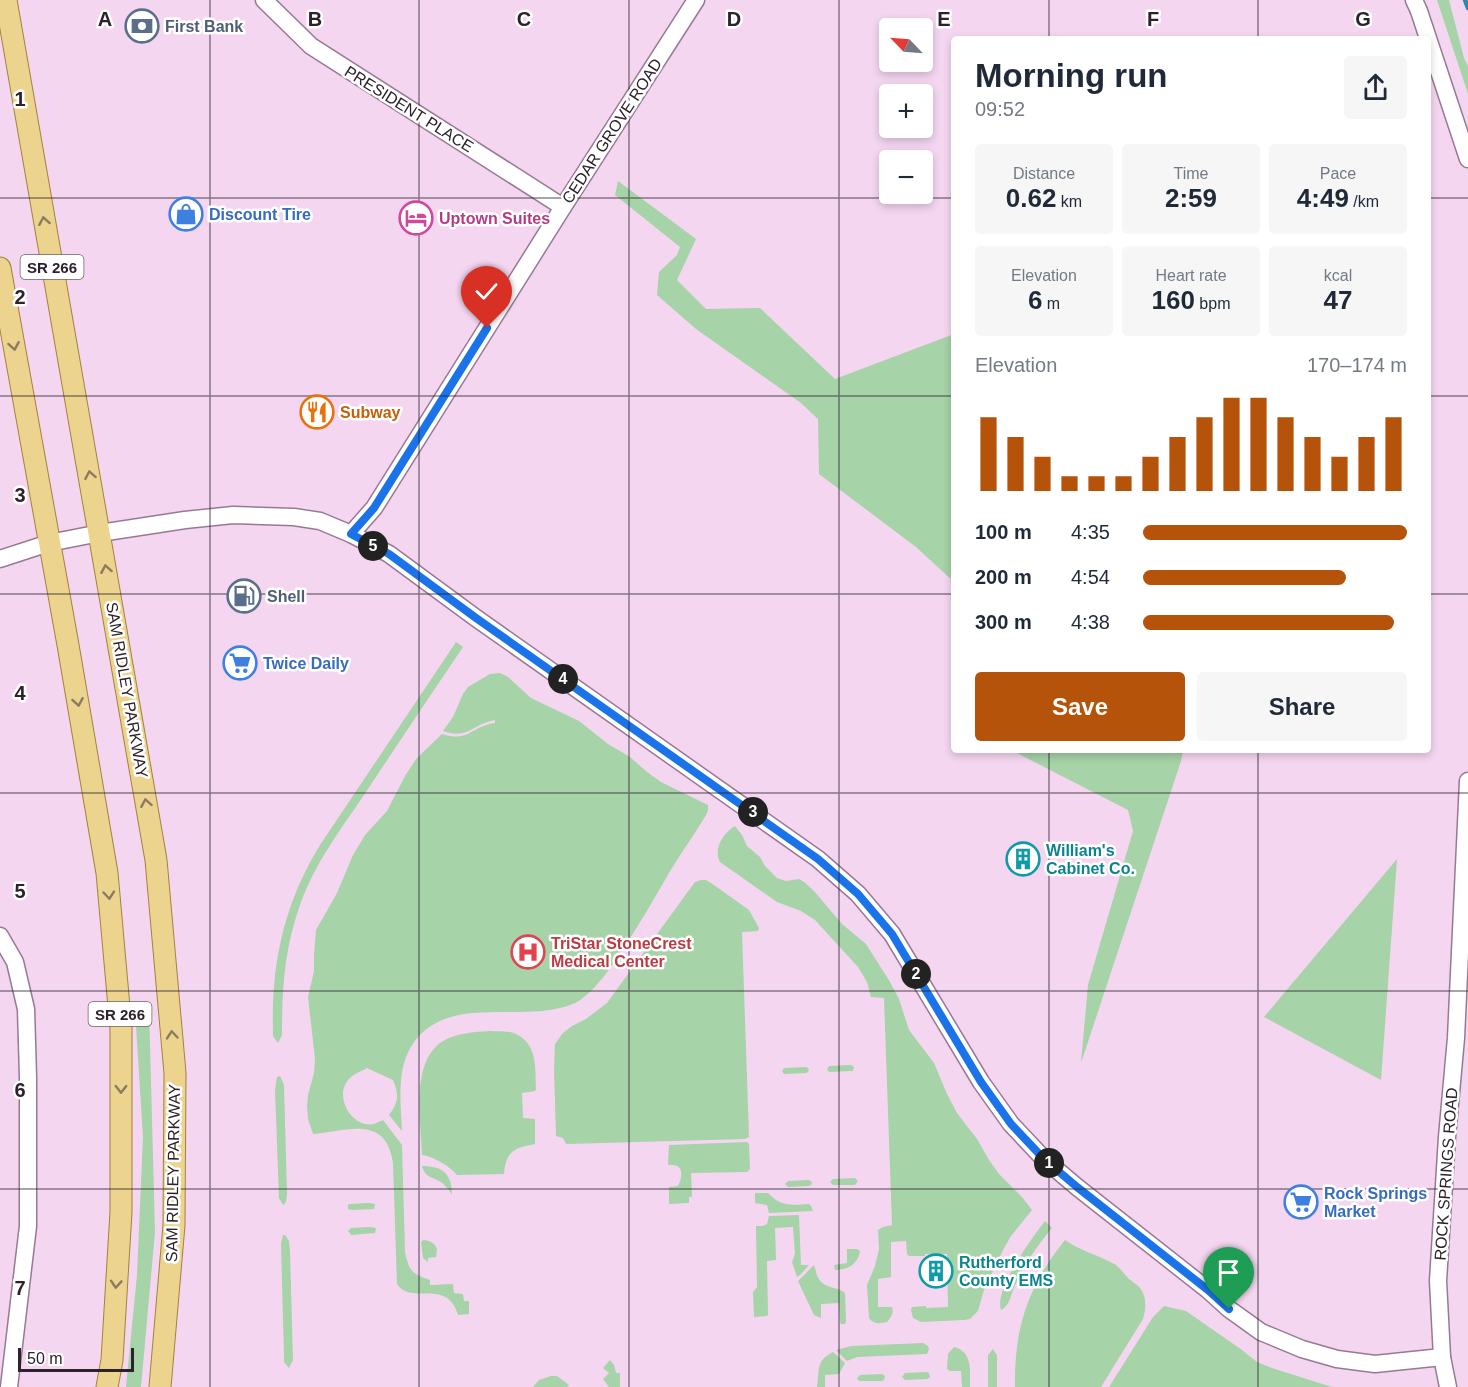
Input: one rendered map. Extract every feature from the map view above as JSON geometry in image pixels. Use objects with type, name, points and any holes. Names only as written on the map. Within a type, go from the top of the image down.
[{"type":"main road","name":"SAM RIDLEY PARKWAY","points":[[6,0],[156,860],[175,1074],[174,1225],[160,1387]]},
{"type":"main road","name":"SR 266","points":[[0,268],[107,873],[122,1029],[121,1212],[112,1360],[107,1387]]},
{"type":"street","name":"PRESIDENT PLACE","points":[[264,0],[311,46],[563,207]]},
{"type":"street","name":"CEDAR GROVE ROAD","points":[[351,534],[374,508],[696,0]]},
{"type":"street","points":[[1414,0],[1427,36]]},
{"type":"street","points":[[1431,47],[1468,159]]},
{"type":"street","points":[[0,559],[49,543],[100,533],[185,520],[233,516],[303,518],[320,521],[389,554],[818,859],[858,894],[892,934],[981,1082],[1011,1124],[1044,1159],[1229,1309],[1262,1332],[1302,1349],[1337,1359],[1375,1364],[1442,1357]]},
{"type":"street","name":"ROCK SPRINGS ROAD","points":[[1448,1387],[1442,1357],[1438,1281],[1447,1137],[1462,1039],[1468,781]]},
{"type":"street","points":[[0,936],[15,962],[26,1009],[28,1077],[28,1226],[9,1387]]},
{"type":"green space","points":[[1437,0],[1449,0],[1468,66],[1468,94]]},
{"type":"green space","points":[[618,181],[696,239],[677,280],[706,309],[760,308],[835,379],[951,335],[951,579],[916,547],[819,474],[818,419],[801,403],[696,329],[657,295],[659,272],[677,255],[680,247],[615,195]]},
{"type":"green space","points":[[456,642],[463,647],[337,835],[306,890],[287,954],[283,986],[282,1035],[278,1043],[273,1036],[274,982],[282,935],[297,889],[320,845]]},
{"type":"green space","points":[[500,673],[508,677],[531,698],[579,721],[661,782],[708,805],[708,810],[615,961],[599,983],[580,1000],[564,1007],[542,1011],[482,1012],[460,1015],[447,1018],[426,1029],[411,1047],[402,1072],[400,1094],[402,1131],[389,1115],[397,1098],[393,1080],[367,1068],[352,1076],[345,1085],[344,1101],[352,1116],[366,1124],[374,1124],[383,1120],[402,1145],[405,1252],[408,1264],[415,1274],[430,1280],[430,1285],[453,1284],[454,1293],[463,1294],[464,1301],[469,1301],[469,1314],[458,1315],[453,1304],[446,1297],[438,1294],[411,1293],[403,1290],[397,1284],[393,1163],[389,1148],[382,1137],[363,1129],[313,1134],[307,1106],[315,1059],[308,997],[314,971],[316,930],[337,893],[353,855],[365,835],[387,811],[416,759],[442,734],[464,735],[495,723],[495,720],[487,722],[458,734],[443,731],[468,687],[490,674]]},
{"type":"green space","points":[[1017,753],[1182,753],[1081,1063],[1088,985],[1133,831],[1128,810]]},
{"type":"green space","points":[[735,826],[747,846],[760,857],[777,878],[786,881],[799,879],[804,882],[842,924],[866,944],[899,999],[909,1030],[934,1063],[957,1113],[999,1174],[1032,1210],[1003,1250],[984,1290],[978,1311],[970,1319],[921,1322],[913,1318],[912,1307],[948,1307],[947,1254],[909,1256],[906,1241],[891,1242],[891,1277],[878,1279],[878,1307],[892,1307],[892,1315],[887,1322],[882,1323],[869,1318],[867,1285],[879,1249],[878,1230],[892,1225],[884,998],[871,997],[867,982],[858,967],[815,920],[801,911],[777,902],[720,862],[718,852],[720,842]]},
{"type":"green space","points":[[1397,859],[1381,1080],[1264,1017]]},
{"type":"green space","points":[[701,880],[711,883],[749,910],[759,928],[758,931],[742,932],[749,1137],[745,1139],[566,1144],[563,1138],[556,1136],[555,1044],[563,1033],[607,1003],[695,882]]},
{"type":"green space","points":[[149,1006],[155,1232],[141,1387],[126,1387],[137,1275],[143,1137],[135,1010]]},
{"type":"green space","points":[[472,1032],[515,1033],[529,1045],[532,1052],[536,1089],[522,1093],[523,1118],[535,1119],[535,1144],[512,1152],[507,1160],[504,1174],[457,1175],[441,1162],[422,1155],[420,1093],[422,1077],[433,1050],[443,1041]]},
{"type":"green space","points":[[851,1065],[854,1067],[853,1071],[829,1072],[827,1069],[829,1066]]},
{"type":"green space","points":[[806,1067],[809,1069],[806,1073],[784,1074],[782,1071],[784,1068]]},
{"type":"green space","points":[[280,1076],[284,1085],[287,1194],[283,1205],[279,1198],[275,1090],[277,1077]]},
{"type":"green space","points":[[747,1142],[750,1169],[747,1172],[691,1173],[692,1197],[689,1197],[689,1203],[669,1204],[669,1187],[678,1186],[681,1170],[675,1165],[668,1165],[669,1145]]},
{"type":"green space","points":[[422,1166],[436,1168],[445,1173],[452,1188],[452,1195],[443,1184],[426,1174]]},
{"type":"green space","points":[[855,1178],[858,1181],[855,1185],[833,1185],[830,1182],[833,1179]]},
{"type":"green space","points":[[809,1180],[812,1182],[809,1186],[788,1187],[785,1184],[788,1181]]},
{"type":"green space","points":[[755,1193],[768,1193],[777,1201],[787,1204],[809,1204],[813,1211],[769,1213],[767,1205],[755,1203]]},
{"type":"green space","points":[[350,1204],[375,1204],[374,1209],[348,1209]]},
{"type":"green space","points":[[799,1215],[801,1265],[809,1265],[797,1277],[792,1262],[795,1254],[793,1227],[775,1228],[776,1260],[767,1261],[768,1315],[754,1317],[753,1292],[757,1287],[756,1226],[767,1224],[769,1216]]},
{"type":"green space","points":[[1045,1221],[1052,1228],[1030,1258],[1008,1304],[1001,1310],[1000,1301],[1008,1277]]},
{"type":"green space","points":[[351,1228],[376,1228],[375,1233],[351,1235],[348,1231]]},
{"type":"green space","points":[[283,1235],[289,1241],[290,1251],[293,1360],[289,1368],[284,1362],[281,1244]]},
{"type":"green space","points":[[423,1240],[432,1242],[437,1249],[436,1257],[428,1258],[428,1262],[423,1258],[421,1242]]},
{"type":"green space","points":[[1065,1240],[1116,1265],[1139,1287],[1145,1299],[1143,1319],[1101,1387],[1015,1387],[1017,1346],[1026,1309],[1041,1274]]},
{"type":"green space","points":[[847,1249],[860,1251],[855,1263],[844,1269],[835,1270],[834,1265],[847,1263]]},
{"type":"green space","points":[[814,1265],[817,1276],[822,1282],[845,1293],[845,1324],[840,1322],[839,1303],[821,1304],[821,1318],[814,1315],[798,1281]]},
{"type":"green space","points":[[1164,1306],[1186,1311],[1257,1362],[1332,1387],[1109,1387],[1153,1317]]},
{"type":"green space","points":[[923,1343],[928,1346],[927,1354],[857,1357],[847,1361],[836,1350],[851,1346]]},
{"type":"green space","points":[[954,1347],[965,1353],[969,1363],[970,1387],[962,1387],[961,1371],[947,1369],[948,1354]]},
{"type":"green space","points":[[993,1349],[997,1355],[997,1387],[988,1387],[988,1355]]},
{"type":"green space","points":[[833,1352],[845,1363],[839,1374],[825,1375],[825,1387],[817,1387],[821,1363],[827,1355]]},
{"type":"green space","points":[[610,1360],[616,1373],[620,1373],[620,1387],[609,1387],[603,1379],[609,1373],[603,1368]]},
{"type":"green space","points":[[927,1372],[930,1377],[927,1379],[905,1380],[902,1377],[905,1373]]},
{"type":"green space","points":[[882,1374],[885,1376],[882,1381],[860,1381],[857,1378],[860,1375]]},
{"type":"green space","points":[[557,1376],[569,1385],[567,1387],[533,1387],[539,1380]]},
{"type":"waterway","points":[[1465,0],[1468,8]]},
{"type":"place","name":"First Bank","points":[[142,26]]},
{"type":"place","name":"Discount Tire","points":[[186,214]]},
{"type":"place","name":"Uptown Suites","points":[[416,218]]},
{"type":"place","name":"Subway","points":[[317,412]]},
{"type":"place","name":"Shell","points":[[244,596]]},
{"type":"place","name":"Twice Daily","points":[[240,663]]},
{"type":"place","name":"William's Cabinet Co.","points":[[1023,859]]},
{"type":"place","name":"TriStar StoneCrest Medical Center","points":[[528,952]]},
{"type":"place","name":"Rock Springs Market","points":[[1301,1202]]},
{"type":"place","name":"Rutherford County EMS","points":[[936,1271]]},
{"type":"route","points":[[487,328],[374,508],[351,534],[389,554],[476,618],[736,800],[818,859],[858,894],[892,934],[981,1082],[1011,1124],[1044,1159],[1229,1309]]}]
